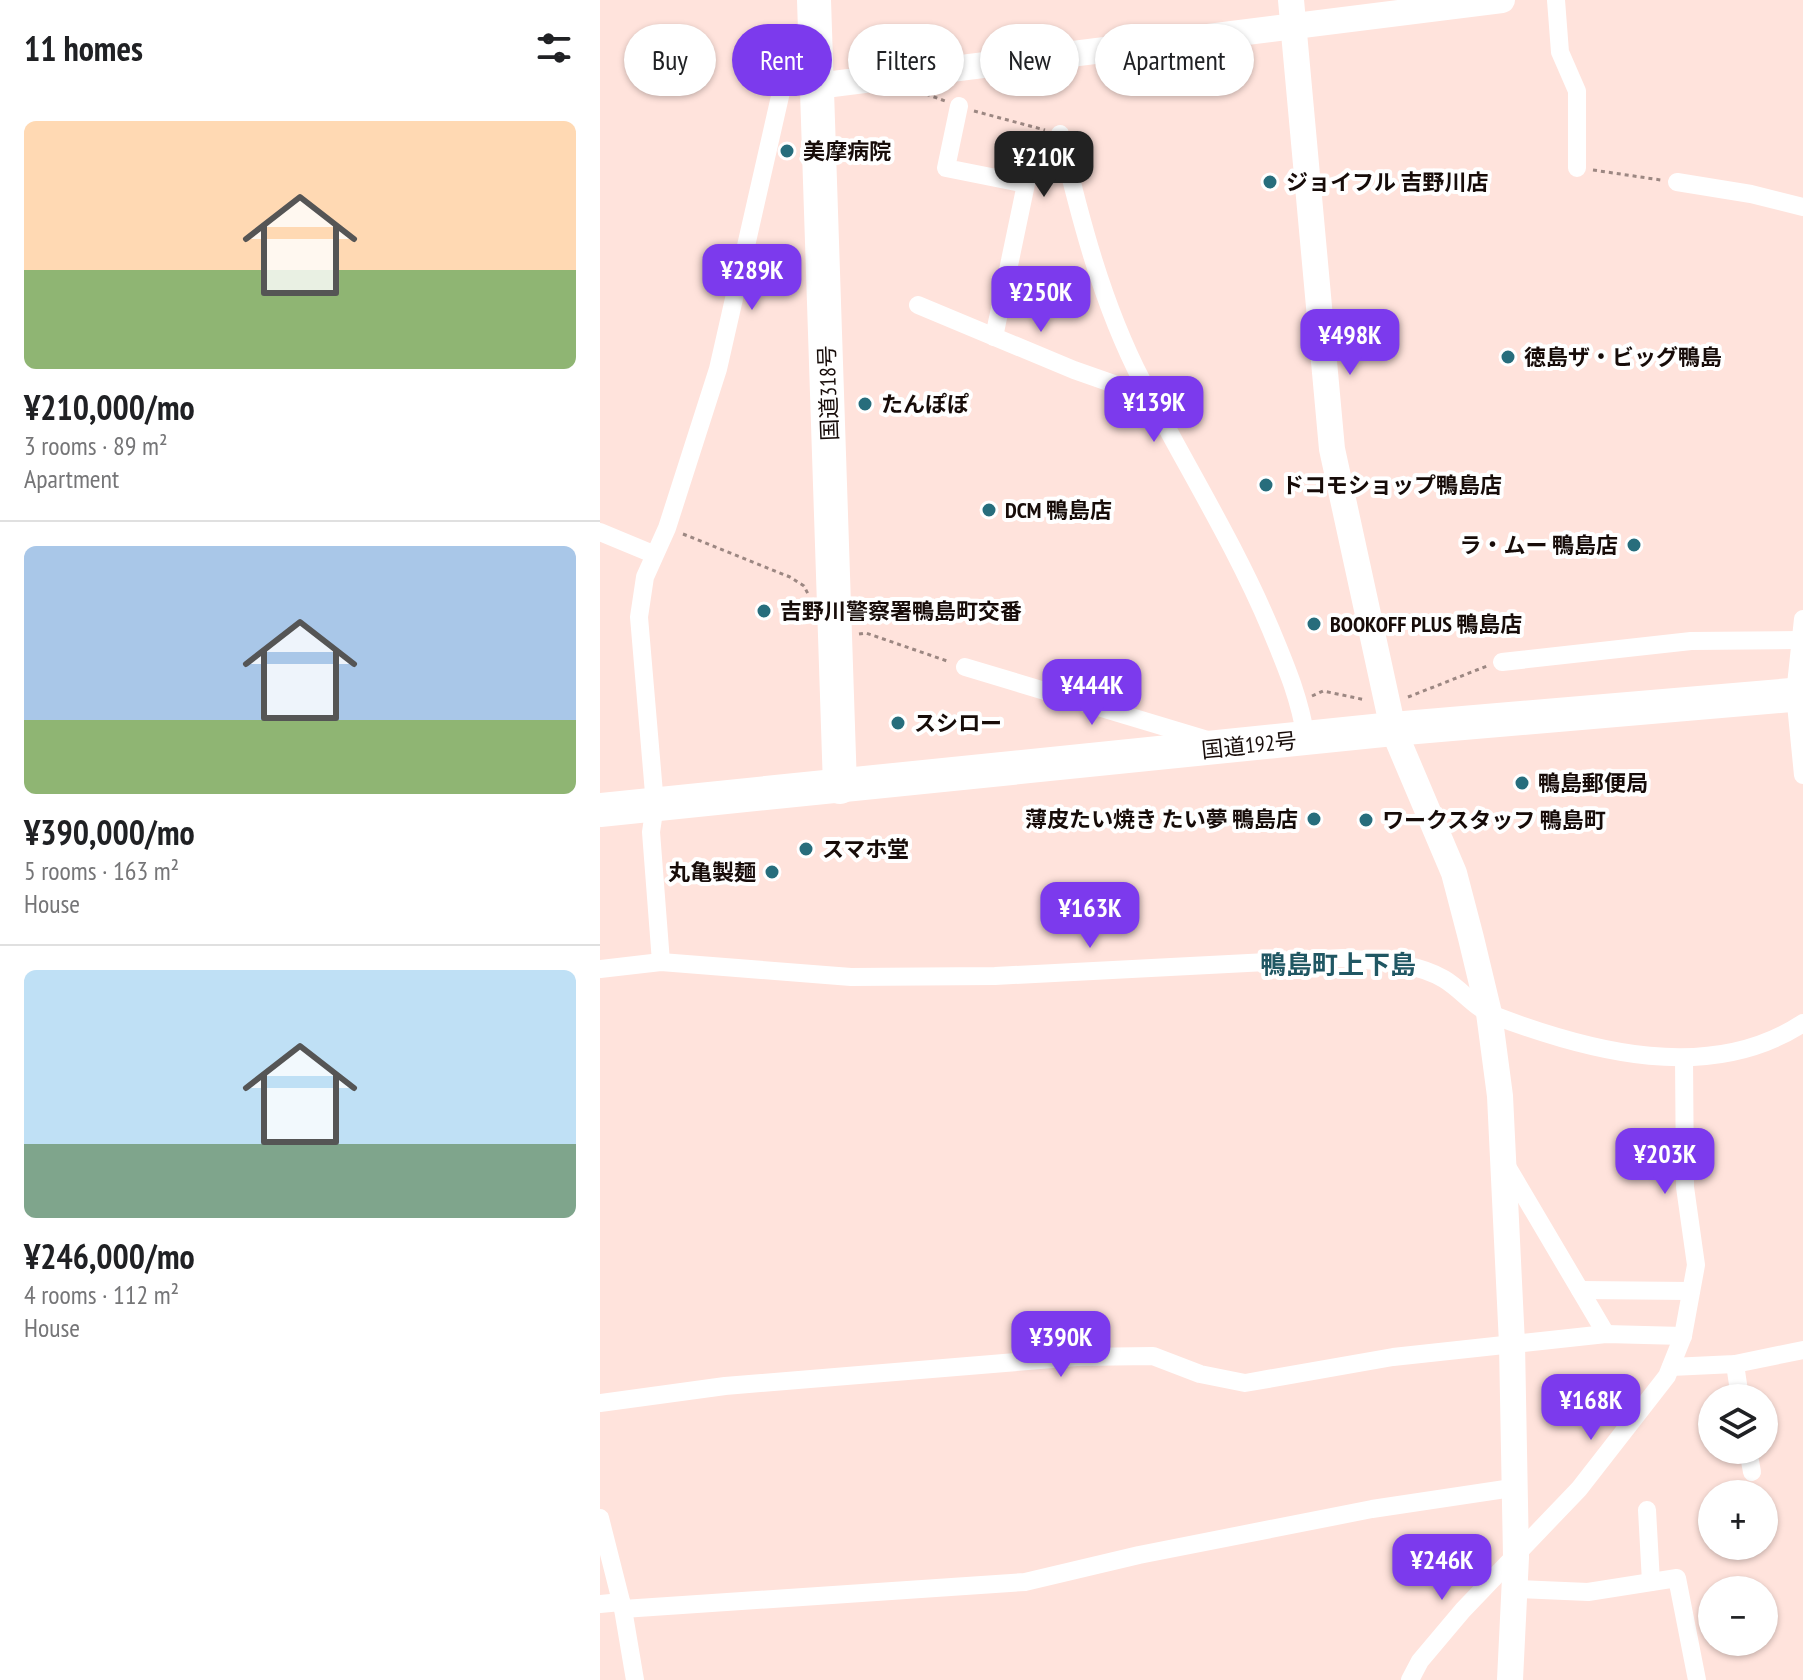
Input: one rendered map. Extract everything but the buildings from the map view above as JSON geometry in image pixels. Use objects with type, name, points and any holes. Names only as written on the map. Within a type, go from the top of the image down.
[{"type":"highway","name":"国道318号","points":[[814,0],[815,24]]},
{"type":"highway","name":"国道318号","points":[[817,96],[840,787]]},
{"type":"highway","name":"国道192号","points":[[600,810],[1306,739],[1391,717],[1799,694]]},
{"type":"street","points":[[1291,0],[1332,449],[1391,717],[1454,873],[1489,1013],[1504,1161],[1512,1344],[1512,1488],[1517,1589],[1510,1680]]},
{"type":"street","points":[[832,84],[1061,52],[1502,0]]},
{"type":"street","points":[[1556,0],[1560,52],[1577,91],[1577,168]]},
{"type":"street","points":[[661,962],[651,832],[655,805],[639,617],[653,554],[667,528],[718,369],[780,96]]},
{"type":"street","points":[[959,106],[946,168],[1026,184],[994,337]]},
{"type":"street","points":[[1060,134],[1100,281],[1151,397],[1225,527],[1300,700],[1306,739]]},
{"type":"street","points":[[1677,182],[1751,194],[1803,207]]},
{"type":"street","points":[[918,305],[1151,397]]},
{"type":"street","points":[[600,532],[653,554]]},
{"type":"street","points":[[1803,619],[1799,694],[1803,775]]},
{"type":"street","points":[[1502,662],[1691,641],[1801,640]]},
{"type":"street","points":[[965,667],[1231,747]]},
{"type":"street","points":[[600,969],[661,962],[851,977],[995,976],[1343,958],[1391,963],[1442,977],[1489,1013],[1595,1047],[1684,1058],[1736,1054],[1778,1039],[1803,1023]]},
{"type":"street","points":[[1410,1680],[1420,1661],[1463,1610],[1516,1557],[1613,1448],[1671,1367],[1683,1336],[1696,1265],[1685,1187],[1684,1058]]},
{"type":"street","points":[[1504,1161],[1606,1334]]},
{"type":"street","points":[[1580,1290],[1691,1291]]},
{"type":"street","points":[[600,1403],[725,1386],[1077,1357],[1153,1356],[1200,1374],[1245,1383],[1393,1357],[1512,1344],[1606,1334],[1683,1336]]},
{"type":"street","points":[[1671,1367],[1735,1364],[1803,1350]]},
{"type":"street","points":[[1735,1364],[1738,1384]]},
{"type":"street","points":[[1751,1464],[1752,1472]]},
{"type":"street","points":[[600,1604],[622,1606],[1025,1582],[1139,1555],[1356,1512],[1512,1488]]},
{"type":"street","points":[[1647,1510],[1651,1582]]},
{"type":"street","points":[[600,1518],[622,1606],[635,1680]]},
{"type":"street","points":[[1517,1589],[1588,1592],[1677,1578],[1697,1680]]},
{"type":"path","points":[[1577,168],[1677,182]]},
{"type":"path","points":[[1300,700],[1323,691],[1391,717],[1502,662]]},
{"type":"place","name":"美摩病院","points":[[787,151]]},
{"type":"place","name":"ジョイフル 吉野川店","points":[[1270,182]]},
{"type":"place","name":"徳島ザ・ビッグ鴨島","points":[[1508,357]]},
{"type":"place","name":"たんぽぽ","points":[[865,404]]},
{"type":"place","name":"ドコモショップ鴨島店","points":[[1266,485]]},
{"type":"place","name":"DCM 鴨島店","points":[[989,510]]},
{"type":"place","name":"ラ・ムー 鴨島店","points":[[1634,545]]},
{"type":"place","name":"吉野川警察署鴨島町交番","points":[[764,611]]},
{"type":"place","name":"BOOKOFF PLUS 鴨島店","points":[[1314,624]]},
{"type":"place","name":"スシロー","points":[[898,723]]},
{"type":"place","name":"鴨島郵便局","points":[[1522,783]]},
{"type":"place","name":"薄皮たい焼き たい夢 鴨島店","points":[[1314,819]]},
{"type":"place","name":"ワークスタッフ 鴨島町","points":[[1366,820]]},
{"type":"place","name":"スマホ堂","points":[[806,849]]},
{"type":"place","name":"丸亀製麺","points":[[772,872]]},
{"type":"district","name":"鴨島町上下島","points":[[1338,965]]}]
